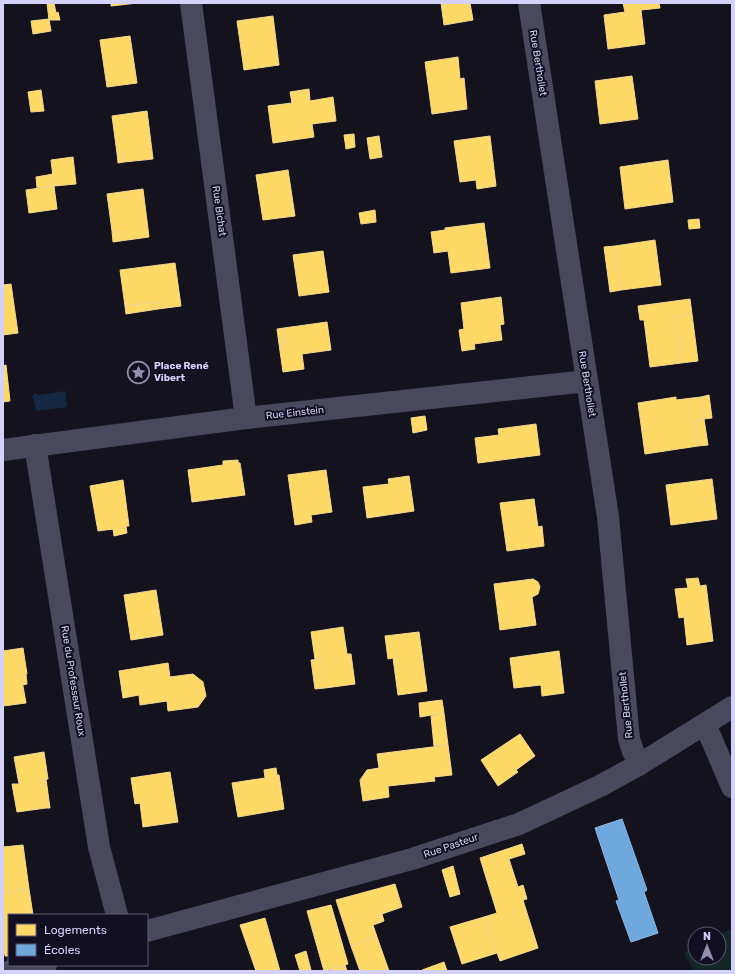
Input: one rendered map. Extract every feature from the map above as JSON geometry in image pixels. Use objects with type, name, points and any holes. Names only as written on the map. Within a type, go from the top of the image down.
[{"type":"street","name":"Rue Bichat","points":[[191,3],[246,418]]},
{"type":"street","name":"Rue Berthollet","points":[[529,3],[608,517],[629,739],[640,764]]},
{"type":"street","name":"Rue Einstein","points":[[3,450],[246,418],[587,382]]},
{"type":"street","name":"Rue du Professeur Roux","points":[[35,445],[99,847],[117,914]]},
{"type":"street","name":"Rue Pasteur","points":[[148,931],[412,859],[519,824],[588,793],[640,764],[732,707]]},
{"type":"street","points":[[705,724],[732,787]]},
{"type":"street","points":[[10,971],[40,966]]},
{"type":"green space","points":[[732,928],[732,971],[694,971],[691,966],[727,966],[727,931]]},
{"type":"green space","points":[[687,952],[687,958],[684,953]]},
{"type":"water","points":[[65,391],[67,407],[36,411],[32,397],[35,393],[39,395]]},
{"type":"building: Logements","points":[[47,3],[54,3],[56,13],[58,12],[60,20],[49,20]]},
{"type":"building: Logements","points":[[111,3],[138,3],[111,6]]},
{"type":"building: Logements","points":[[441,3],[470,3],[473,20],[444,25]]},
{"type":"building: Logements","points":[[623,3],[659,3],[660,8],[641,10],[645,44],[608,49],[604,15],[625,12]]},
{"type":"building: Logements","points":[[273,16],[279,65],[244,70],[237,21]]},
{"type":"building: Logements","points":[[49,19],[51,31],[33,34],[31,21]]},
{"type":"building: Logements","points":[[130,36],[137,83],[107,87],[100,40]]},
{"type":"building: Logements","points":[[458,57],[460,79],[464,78],[467,109],[432,114],[425,62]]},
{"type":"building: Logements","points":[[632,76],[638,119],[600,124],[595,81]]},
{"type":"building: Logements","points":[[309,89],[310,101],[333,97],[336,121],[312,124],[314,137],[273,143],[268,106],[292,103],[290,92]]},
{"type":"building: Logements","points":[[41,90],[44,111],[31,112],[28,92]]},
{"type":"building: Logements","points":[[147,111],[153,159],[124,162],[123,152],[117,153],[112,116]]},
{"type":"building: Logements","points":[[354,134],[355,147],[346,149],[344,135]]},
{"type":"building: Logements","points":[[379,136],[382,157],[370,159],[367,138]]},
{"type":"building: Logements","points":[[490,136],[496,186],[477,189],[476,180],[460,182],[454,141]]},
{"type":"building: Logements","points":[[123,152],[124,162],[118,163],[117,153]]},
{"type":"building: Logements","points":[[73,157],[76,184],[54,186],[51,160]]},
{"type":"building: Logements","points":[[668,160],[673,202],[625,209],[620,167]]},
{"type":"building: Logements","points":[[288,170],[295,216],[263,220],[256,175]]},
{"type":"building: Logements","points":[[53,174],[54,186],[37,188],[36,177]]},
{"type":"building: Logements","points":[[54,186],[57,209],[29,213],[26,190]]},
{"type":"building: Logements","points":[[143,189],[149,237],[120,241],[118,231],[112,231],[107,194]]},
{"type":"building: Logements","points":[[375,210],[376,222],[361,224],[359,213]]},
{"type":"building: Logements","points":[[699,219],[700,228],[689,229],[688,220]]},
{"type":"building: Logements","points":[[484,223],[490,268],[451,273],[448,251],[434,253],[431,232],[445,230],[445,228]]},
{"type":"building: Logements","points":[[112,231],[118,231],[120,241],[113,242]]},
{"type":"building: Logements","points":[[655,240],[661,285],[621,290],[615,246]]},
{"type":"building: Logements","points":[[615,246],[621,290],[610,292],[604,247]]},
{"type":"building: Logements","points":[[323,251],[329,292],[299,296],[293,255]]},
{"type":"building: Logements","points":[[175,263],[181,306],[158,309],[157,302],[125,306],[120,270]]},
{"type":"building: Logements","points":[[11,284],[18,333],[3,335],[3,285]]},
{"type":"building: Logements","points":[[501,297],[504,324],[500,325],[502,340],[474,344],[475,349],[462,351],[459,330],[464,329],[461,303]]},
{"type":"building: Logements","points":[[690,299],[692,314],[675,316],[681,363],[650,367],[644,320],[640,320],[638,306]]},
{"type":"building: Logements","points":[[157,302],[158,309],[126,314],[125,306]]},
{"type":"building: Logements","points":[[692,314],[698,361],[681,363],[675,316]]},
{"type":"building: Logements","points":[[327,322],[331,350],[302,354],[304,369],[283,372],[279,344],[286,344],[284,328]]},
{"type":"building: Logements","points":[[284,328],[286,344],[279,344],[277,329]]},
{"type":"building: Logements","points":[[6,365],[10,401],[3,402],[3,366]]},
{"type":"building: Logements","points":[[709,395],[712,418],[704,419],[701,397]]},
{"type":"building: Logements","points":[[676,397],[676,400],[701,397],[704,419],[695,420],[698,446],[645,454],[638,403]]},
{"type":"building: Logements","points":[[425,416],[427,430],[413,433],[411,418]]},
{"type":"building: Logements","points":[[704,419],[708,445],[698,446],[695,420]]},
{"type":"building: Logements","points":[[536,424],[540,455],[478,463],[475,438],[499,435],[498,429]]},
{"type":"building: Logements","points":[[238,460],[238,463],[240,463],[245,495],[192,502],[188,470],[223,465],[223,461]]},
{"type":"building: Logements","points":[[326,470],[332,512],[311,515],[312,522],[295,525],[288,475]]},
{"type":"building: Logements","points":[[409,476],[414,511],[367,518],[363,487],[389,484],[388,479]]},
{"type":"building: Logements","points":[[712,479],[717,519],[671,525],[666,485]]},
{"type":"building: Logements","points":[[123,480],[129,526],[126,526],[127,533],[114,536],[113,529],[98,531],[90,486]]},
{"type":"building: Logements","points":[[534,499],[538,527],[542,526],[544,546],[507,551],[500,503]]},
{"type":"building: Logements","points":[[698,578],[700,586],[706,585],[713,641],[687,645],[684,617],[679,618],[675,589],[688,588],[686,579]]},
{"type":"building: Logements","points":[[533,579],[538,582],[540,587],[538,594],[532,597],[536,625],[500,630],[494,584]]},
{"type":"building: Logements","points":[[156,590],[163,635],[131,640],[124,595]]},
{"type":"building: Logements","points":[[343,627],[347,654],[351,654],[355,684],[325,688],[321,659],[315,659],[311,632]]},
{"type":"building: Logements","points":[[419,632],[427,691],[398,695],[393,658],[388,659],[385,636]]},
{"type":"building: Logements","points":[[23,648],[27,674],[21,675],[26,703],[3,706],[3,651]]},
{"type":"building: Logements","points":[[559,651],[564,693],[542,696],[541,685],[514,688],[510,658]]},
{"type":"building: Logements","points":[[321,659],[325,688],[315,689],[311,660]]},
{"type":"building: Logements","points":[[168,663],[170,677],[193,674],[203,682],[206,696],[198,707],[168,711],[167,701],[140,705],[139,695],[123,698],[119,671]]},
{"type":"building: Logements","points":[[26,674],[27,684],[23,685],[21,675]]},
{"type":"building: Logements","points":[[442,700],[444,713],[420,717],[419,703]]},
{"type":"building: Logements","points":[[444,713],[448,745],[434,746],[431,716]]},
{"type":"building: Logements","points":[[520,734],[535,756],[516,770],[518,772],[498,786],[481,760]]},
{"type":"building: Logements","points":[[448,745],[452,775],[434,777],[435,781],[388,786],[389,797],[363,801],[360,780],[367,770],[379,768],[377,754]]},
{"type":"building: Logements","points":[[44,752],[48,779],[41,780],[46,808],[17,812],[12,784],[19,784],[14,757]]},
{"type":"building: Logements","points":[[276,768],[277,775],[279,775],[284,809],[238,817],[232,783],[265,778],[264,770]]},
{"type":"building: Logements","points":[[170,772],[178,822],[143,827],[140,803],[135,804],[131,778]]},
{"type":"building: Logements","points":[[46,779],[50,808],[46,808],[41,780]]},
{"type":"building: Logements","points":[[522,844],[525,854],[509,859],[518,887],[523,885],[527,899],[523,900],[538,948],[500,961],[484,917],[497,913],[480,858]]},
{"type":"building: Logements","points":[[23,845],[29,889],[3,893],[3,847]]},
{"type":"building: Logements","points":[[453,866],[460,894],[450,897],[442,870]]},
{"type":"building: Logements","points":[[395,884],[402,907],[376,916],[379,923],[373,925],[377,937],[351,946],[336,900]]},
{"type":"building: Logements","points":[[29,889],[33,914],[8,914],[8,956],[5,956],[3,942],[3,893]]},
{"type":"building: Logements","points":[[331,905],[348,964],[324,971],[307,911]]},
{"type":"building: Logements","points":[[382,914],[384,921],[379,923],[376,916]]},
{"type":"building: Logements","points":[[484,917],[497,953],[462,964],[450,927]]},
{"type":"building: Logements","points":[[265,918],[280,971],[256,971],[240,925]]},
{"type":"building: Logements","points":[[377,937],[389,971],[360,971],[351,946]]},
{"type":"building: Logements","points":[[306,951],[311,970],[300,971],[295,955]]},
{"type":"building: Logements","points":[[444,962],[447,971],[422,971],[422,970]]},
{"type":"building: Logements","points":[[345,965],[347,971],[331,971],[331,969]]},
{"type":"building: Écoles","points":[[622,819],[647,890],[644,892],[658,933],[631,942],[616,901],[619,900],[595,828]]},
{"type":"place","name":"Place René Vibert","points":[[139,372]]}]
